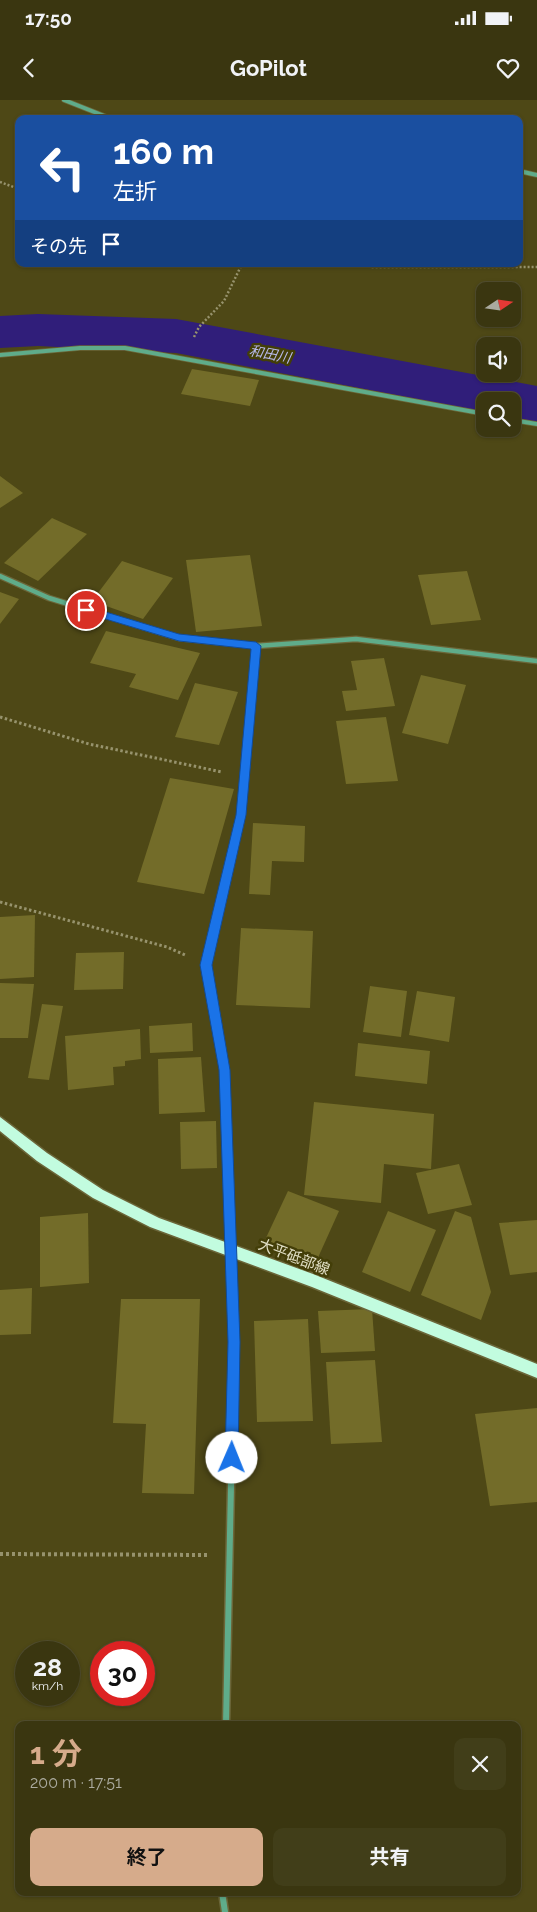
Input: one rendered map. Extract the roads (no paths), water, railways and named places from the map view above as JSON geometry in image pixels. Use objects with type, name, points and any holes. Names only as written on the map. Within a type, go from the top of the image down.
[{"type":"main road","name":"大平砥部線","points":[[0,1123],[42,1156],[98,1194],[154,1223],[313,1281],[537,1371]]},
{"type":"street","points":[[64,100],[102,115]]},
{"type":"street","points":[[523,172],[537,175]]},
{"type":"street","points":[[0,354],[80,348],[125,348],[476,412]]},
{"type":"street","points":[[521,421],[537,424]]},
{"type":"street","points":[[0,576],[49,598],[179,638],[256,646],[356,639],[537,661]]},
{"type":"street","points":[[226,1721],[234,1342],[224,1070],[206,965],[241,815],[256,646]]},
{"type":"street","points":[[223,1896],[226,1912]]},
{"type":"waterway","name":"和田川","points":[[0,332],[38,330],[176,336],[537,404]]}]
